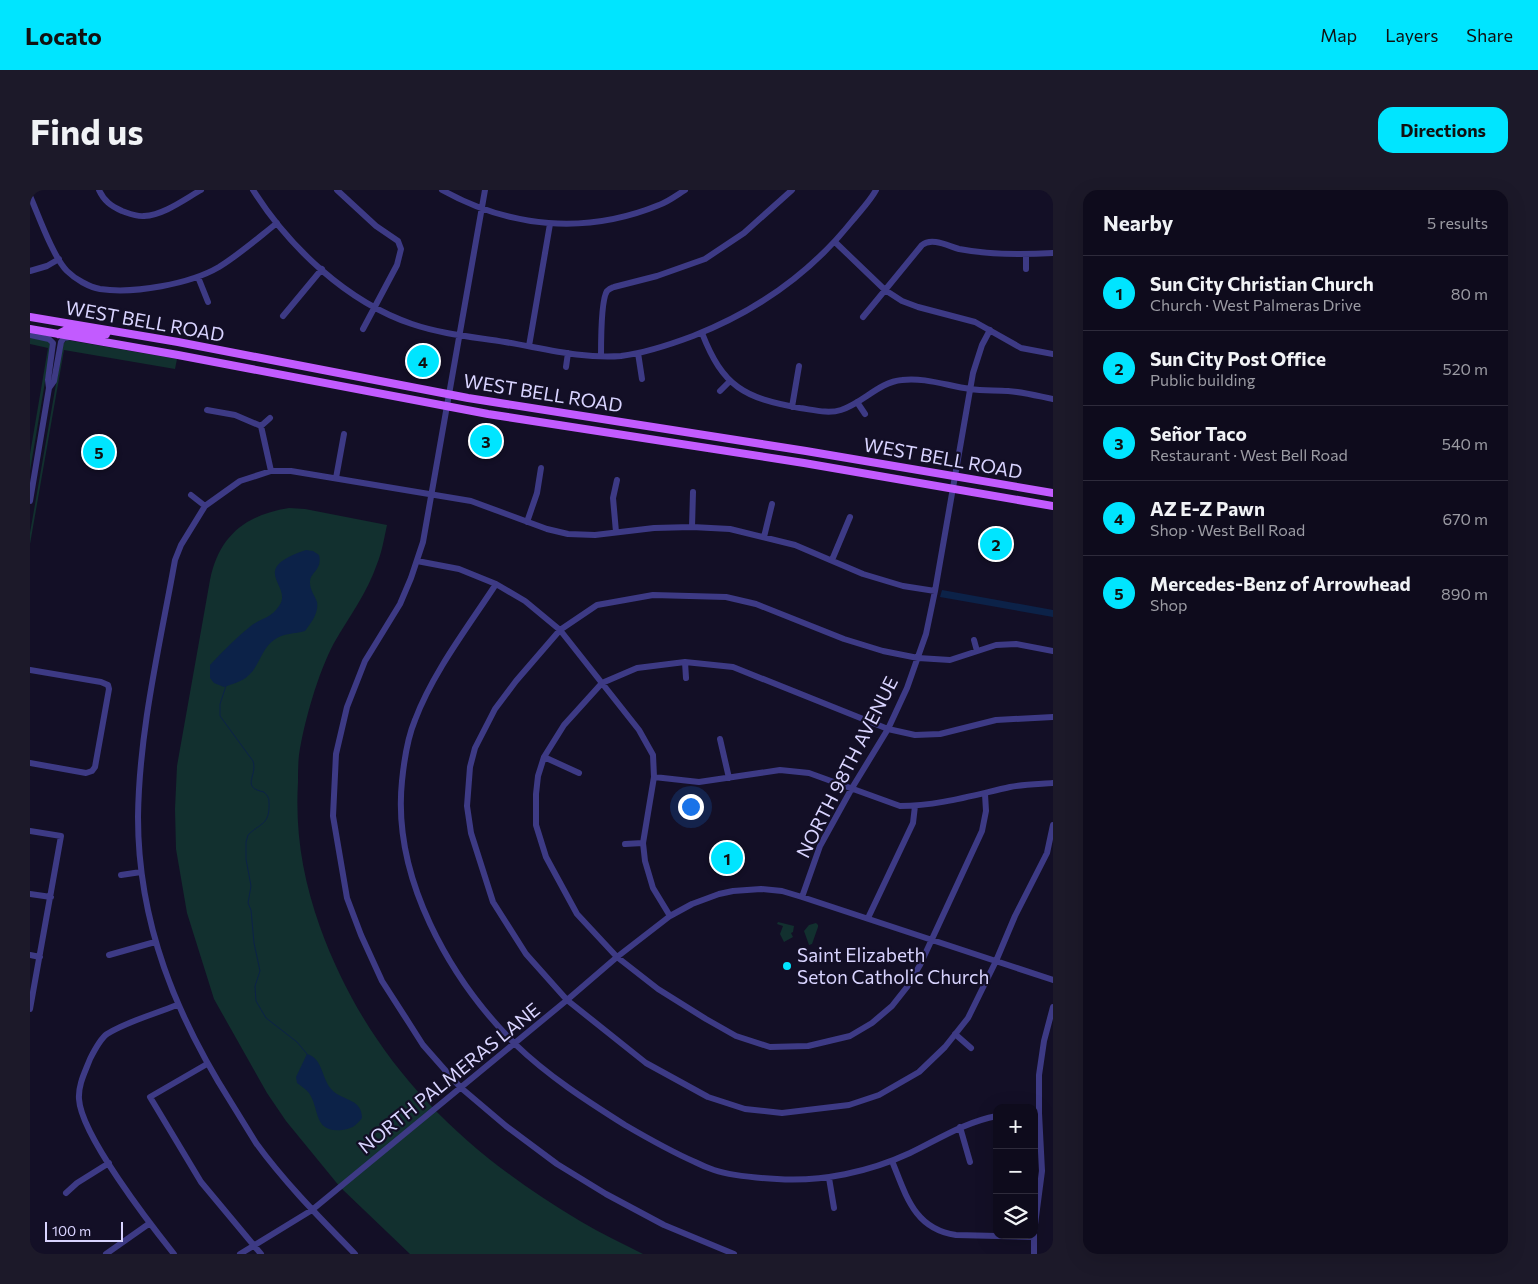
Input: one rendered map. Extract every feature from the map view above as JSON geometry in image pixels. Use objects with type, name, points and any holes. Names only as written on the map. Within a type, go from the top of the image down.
[{"type":"main road","name":"WEST BELL ROAD","points":[[30,317],[449,394],[1053,493]]},
{"type":"main road","name":"WEST BELL ROAD","points":[[30,330],[447,406],[718,448],[1053,506]]},
{"type":"main road","points":[[58,334],[66,330],[100,334],[121,333]]},
{"type":"street","points":[[99,190],[102,197],[113,207],[130,214],[144,216],[165,210],[202,190]]},
{"type":"street","points":[[252,190],[298,247],[346,289],[376,307],[414,325],[568,353],[601,356],[638,353],[668,346],[737,316],[770,297],[799,276],[835,242],[876,190]]},
{"type":"street","points":[[337,190],[376,226],[398,241],[401,248],[397,265],[363,329]]},
{"type":"street","points":[[442,190],[481,209],[512,219],[550,224],[589,224],[627,215],[660,205],[685,190]]},
{"type":"street","points":[[485,190],[425,533],[408,586],[396,612],[365,661],[346,707],[336,754],[333,816],[347,898],[382,982],[423,1044],[460,1087],[506,1126],[557,1164],[606,1194],[664,1225],[734,1254]]},
{"type":"street","points":[[601,356],[605,296],[608,290],[657,276],[705,259],[744,233],[792,190]]},
{"type":"street","points":[[30,196],[43,228],[66,270],[90,285],[100,288],[138,290],[198,277],[218,267],[277,223]]},
{"type":"street","points":[[529,346],[550,224]]},
{"type":"street","points":[[835,242],[886,290],[902,301],[913,306],[970,320],[1021,348],[1053,354]]},
{"type":"street","points":[[863,317],[927,242],[986,253],[1026,254],[1053,252]]},
{"type":"street","points":[[1026,254],[1026,269]]},
{"type":"street","points":[[30,272],[59,259]]},
{"type":"street","points":[[283,316],[322,269]]},
{"type":"street","points":[[198,277],[208,302]]},
{"type":"street","name":"NORTH 98TH AVENUE","points":[[802,897],[820,846],[888,729],[907,688],[926,634],[972,373],[990,330]]},
{"type":"street","points":[[702,332],[713,359],[730,381],[744,392],[756,398],[792,406],[832,412],[843,410],[883,386],[899,380],[916,380],[970,389],[1008,391],[1053,399]]},
{"type":"street","points":[[30,501],[49,388],[48,380],[53,345],[58,334]]},
{"type":"street","points":[[30,335],[51,339],[53,345]]},
{"type":"street","points":[[49,388],[54,381],[61,342],[64,338],[71,336]]},
{"type":"street","points":[[566,367],[568,353]]},
{"type":"street","points":[[638,353],[642,379]]},
{"type":"street","points":[[792,406],[798,366]]},
{"type":"street","points":[[720,391],[730,381]]},
{"type":"street","points":[[857,402],[864,414]]},
{"type":"street","points":[[207,410],[234,415],[261,426]]},
{"type":"street","points":[[261,426],[270,418]]},
{"type":"street","points":[[261,426],[271,471]]},
{"type":"street","points":[[336,478],[344,434]]},
{"type":"street","points":[[527,522],[537,493],[541,468]]},
{"type":"street","points":[[355,1254],[312,1210],[257,1143],[207,1064],[177,1005],[155,942],[141,872],[138,818],[144,739],[175,560],[189,530],[205,506],[240,481],[271,471],[291,471],[470,501],[547,529],[568,534],[584,535],[654,528],[692,527],[730,530],[795,545],[863,574],[903,586],[935,591]]},
{"type":"street","points":[[616,532],[613,498],[617,480]]},
{"type":"street","points":[[692,527],[693,492]]},
{"type":"street","points":[[191,495],[205,506]]},
{"type":"street","points":[[764,537],[772,504]]},
{"type":"street","points":[[832,560],[850,517]]},
{"type":"street","points":[[566,543],[568,534]]},
{"type":"street","points":[[417,560],[459,569],[496,584],[525,601],[560,630],[639,730],[653,755],[654,777],[643,843],[645,861],[653,888],[670,916]]},
{"type":"street","points":[[496,584],[433,680],[414,720],[401,783],[400,813],[404,845],[414,882],[425,914],[437,939],[466,986],[515,1043],[549,1074],[613,1118],[662,1147],[715,1170],[779,1179],[828,1178],[866,1170],[892,1161],[960,1127],[993,1117]]},
{"type":"street","points":[[1053,651],[1016,644],[996,646],[950,660],[918,658],[883,651],[756,604],[726,597],[653,595],[598,605],[560,630],[495,708],[473,754],[467,806],[471,833],[493,902],[526,954],[567,1000],[646,1063],[708,1097],[745,1109],[782,1113],[849,1105],[879,1095],[919,1072],[945,1047],[968,1018],[996,961],[1015,916],[1047,853],[1053,825]]},
{"type":"street","points":[[974,640],[977,651]]},
{"type":"street","points":[[685,662],[686,678]]},
{"type":"street","points":[[984,794],[986,811],[982,831],[907,987],[892,1006],[878,1018],[850,1036],[808,1046],[770,1046],[736,1036],[658,989],[617,957],[577,914],[546,857],[536,825],[538,776],[544,757],[564,725],[602,684],[637,668],[685,662],[733,667],[888,729],[915,736],[940,734],[996,720],[1053,717]]},
{"type":"street","points":[[30,670],[101,682],[108,685],[109,691],[95,767],[92,772],[86,773],[30,763]]},
{"type":"street","points":[[720,739],[729,778]]},
{"type":"street","points":[[544,757],[578,773]]},
{"type":"street","points":[[654,777],[699,782],[780,770],[809,773],[900,806],[915,806],[984,794],[1012,786],[1053,783]]},
{"type":"street","points":[[868,918],[913,823],[915,806]]},
{"type":"street","points":[[30,831],[61,836],[30,1009]]},
{"type":"street","points":[[624,844],[643,843]]},
{"type":"street","points":[[120,875],[141,872]]},
{"type":"street","name":"NORTH PALMERAS LANE","points":[[240,1254],[312,1210],[617,957],[670,916],[692,904],[719,894],[761,889],[782,891],[1053,980]]},
{"type":"street","points":[[30,894],[50,897]]},
{"type":"street","points":[[109,955],[155,942]]},
{"type":"street","points":[[30,955],[40,956]]},
{"type":"street","points":[[174,1254],[150,1223],[109,1162],[85,1122],[79,1099],[82,1077],[94,1051],[106,1035],[177,1005]]},
{"type":"street","points":[[1037,1104],[1044,1040],[1053,1007]]},
{"type":"street","points":[[955,1034],[972,1048]]},
{"type":"street","points":[[207,1064],[150,1098],[202,1182],[261,1254]]},
{"type":"street","points":[[1038,1125],[1042,1171],[1038,1203]]},
{"type":"street","points":[[960,1127],[970,1162]]},
{"type":"street","points":[[892,1161],[909,1203],[919,1217],[933,1228],[944,1233],[993,1235]]},
{"type":"street","points":[[66,1193],[77,1183],[109,1162]]},
{"type":"street","points":[[828,1178],[834,1208]]},
{"type":"street","points":[[106,1254],[150,1223]]},
{"type":"street","points":[[1034,1239],[1034,1254]]},
{"type":"green space","points":[[30,337],[48,340],[51,346],[30,471],[30,454],[48,348],[30,344]]},
{"type":"green space","points":[[67,340],[177,359],[175,369],[64,350],[30,544],[30,533],[63,344]]},
{"type":"green space","points":[[289,508],[305,509],[387,525],[373,575],[334,643],[322,669],[308,713],[299,755],[297,801],[299,838],[305,873],[320,927],[340,975],[364,1019],[392,1060],[423,1097],[458,1132],[496,1164],[536,1193],[588,1225],[643,1254],[410,1254],[340,1187],[286,1121],[267,1093],[214,999],[187,913],[176,849],[177,766],[210,580],[220,551],[236,530],[247,522],[273,511]]},
{"type":"green space","points":[[778,922],[794,926],[791,933],[793,937],[784,942],[780,934],[783,926],[777,924]]},
{"type":"green space","points":[[816,923],[818,927],[812,944],[809,945],[804,931],[809,925]]},
{"type":"water","points":[[306,550],[313,551],[319,555],[320,560],[318,568],[310,579],[317,606],[316,614],[310,625],[305,631],[285,635],[270,643],[249,675],[243,679],[224,687],[214,683],[210,678],[210,665],[246,630],[270,615],[279,606],[282,598],[275,571],[279,564],[288,557]]},
{"type":"water","points":[[942,590],[1053,610],[1053,617],[940,597]]},
{"type":"water","points":[[307,1054],[317,1060],[326,1081],[333,1091],[359,1107],[362,1118],[353,1127],[345,1130],[333,1130],[326,1128],[322,1124],[309,1093],[297,1083],[296,1077]]},
{"type":"waterway","points":[[226,686],[220,704],[220,716],[253,761],[251,784],[257,790],[264,792],[269,801],[266,820],[248,835],[246,842],[246,859],[251,886],[248,903],[251,910],[254,943],[260,971],[255,986],[256,1001],[266,1018],[297,1042],[307,1054]]},
{"type":"place","name":"AZ E-Z Pawn","points":[[423,361]]},
{"type":"place","name":"Señor Taco","points":[[486,441]]},
{"type":"place","name":"Mercedes-Benz of Arrowhead","points":[[99,452]]},
{"type":"place","name":"Sun City Post Office","points":[[996,544]]},
{"type":"place","name":"Sun City Christian Church","points":[[727,858]]},
{"type":"place","name":"Saint Elizabeth Seton Catholic Church","points":[[787,966]]}]
